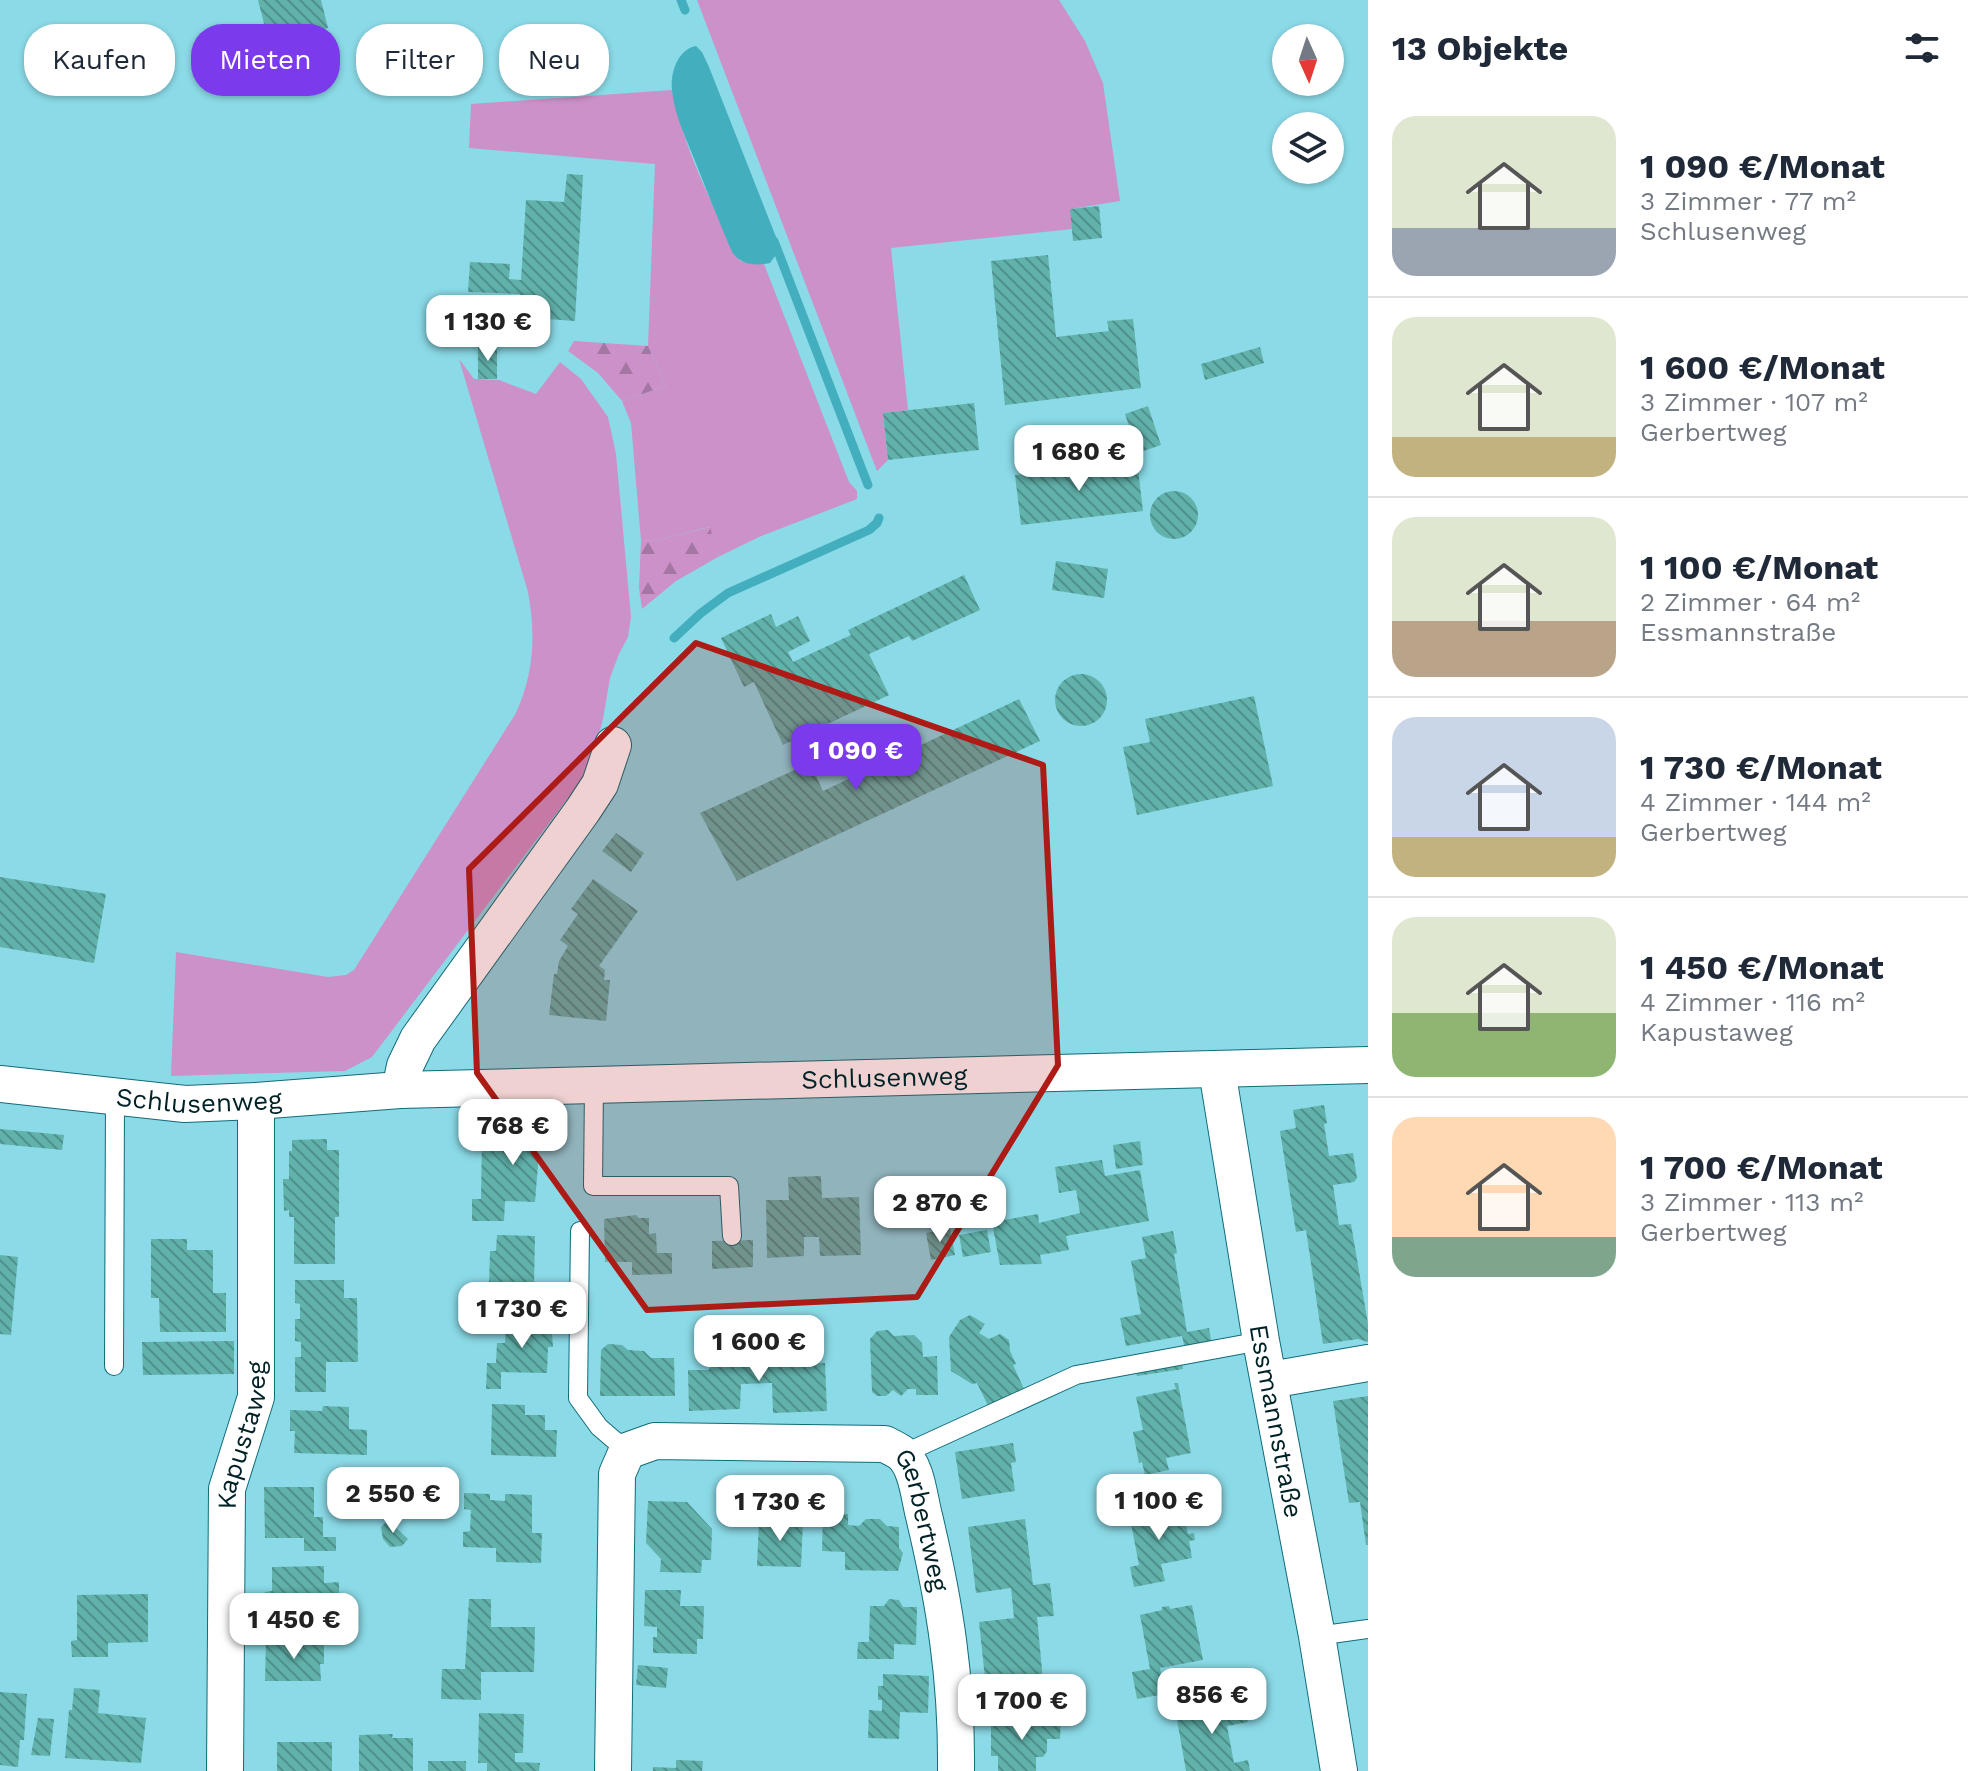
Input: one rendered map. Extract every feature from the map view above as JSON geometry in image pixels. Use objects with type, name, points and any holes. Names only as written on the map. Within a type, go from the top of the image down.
[{"type":"street","points":[[400,1090],[405,1066],[418,1039],[583,810],[600,784],[613,745]]},
{"type":"street","name":"Schlusenweg","points":[[0,1084],[175,1104],[400,1090],[1368,1065]]},
{"type":"street","name":"Essmannstraße","points":[[1217,1070],[1261,1341],[1317,1636],[1339,1771]]},
{"type":"street","name":"Kapustaweg","points":[[225,1771],[227,1489],[256,1397],[256,1101]]},
{"type":"street","points":[[1270,1380],[1368,1363]]},
{"type":"street","name":"Gerbertweg","points":[[627,1451],[655,1441],[885,1444],[903,1454],[915,1478],[939,1579],[950,1645],[956,1716],[956,1771]]},
{"type":"street","points":[[613,1771],[617,1474],[627,1451]]},
{"type":"lane","points":[[594,1085],[593,1186],[729,1186],[732,1236]]},
{"type":"lane","points":[[114,1366],[115,1098]]},
{"type":"lane","points":[[580,1231],[578,1398],[599,1427],[627,1451]]},
{"type":"lane","points":[[903,1454],[1076,1375],[1261,1341]]},
{"type":"lane","points":[[1317,1636],[1368,1629]]},
{"type":"highlighted area","points":[[696,643],[1043,765],[1058,1065],[917,1297],[647,1310],[477,1073],[469,869]]},
{"type":"green space","points":[[697,0],[1059,0],[1085,41],[1103,83],[1120,201],[1071,209],[1072,229],[891,248],[908,410],[883,413],[888,460],[877,471]]},
{"type":"green space","points":[[672,90],[684,134],[710,199],[740,261],[764,264],[849,482],[857,491],[857,499],[759,537],[718,557],[709,527],[658,540],[641,541],[631,423],[622,401],[666,386],[648,346],[655,164],[469,148],[471,104]]},
{"type":"green space","points":[[574,341],[648,346],[666,386],[622,401],[598,373],[568,351]]},
{"type":"green space","points":[[459,359],[474,379],[499,380],[536,394],[560,362],[581,379],[608,417],[616,454],[631,617],[628,637],[610,678],[594,753],[571,794],[372,1057],[345,1071],[171,1076],[176,952],[328,977],[346,975],[354,970],[516,713],[527,683],[532,654],[528,592]]},
{"type":"green space","points":[[710,527],[718,557],[676,581],[642,609],[639,588],[641,541],[658,540]]},
{"type":"water","points":[[696,46],[709,67],[776,237],[778,252],[770,263],[749,264],[732,252],[678,117],[672,76],[684,52]]},
{"type":"building","points":[[258,0],[321,0],[327,24],[264,24]]},
{"type":"building","points":[[567,174],[583,175],[575,321],[519,317],[520,294],[468,292],[470,262],[510,264],[509,279],[521,280],[526,200],[564,202]]},
{"type":"building","points":[[1099,206],[1102,238],[1073,241],[1070,209]]},
{"type":"building","points":[[1048,255],[1056,337],[1109,331],[1107,321],[1133,319],[1141,388],[1005,405],[991,261]]},
{"type":"building","points":[[478,347],[497,347],[497,379],[478,379]]},
{"type":"building","points":[[1260,347],[1264,363],[1205,380],[1201,364]]},
{"type":"building","points":[[974,403],[979,450],[888,460],[883,413]]},
{"type":"building","points":[[1148,406],[1161,445],[1135,454],[1128,436],[1132,435],[1125,414]]},
{"type":"building","points":[[1137,461],[1143,511],[1021,525],[1015,475]]},
{"type":"building","points":[[1174,491],[1191,498],[1198,515],[1191,532],[1174,539],[1157,532],[1150,515],[1157,498]]},
{"type":"building","points":[[1056,561],[1108,569],[1104,598],[1052,590]]},
{"type":"building","points":[[964,575],[980,610],[912,641],[909,636],[869,654],[889,695],[783,745],[754,682],[744,687],[721,638],[771,614],[776,627],[798,616],[810,641],[788,652],[793,662],[851,635],[848,630]]},
{"type":"building","points":[[1081,674],[1099,682],[1107,700],[1099,718],[1081,726],[1063,718],[1055,700],[1063,682]]},
{"type":"building","points":[[1254,696],[1273,786],[1137,815],[1123,747],[1150,742],[1145,719]]},
{"type":"building","points":[[1019,699],[1040,741],[737,881],[700,813],[810,763],[823,791]]},
{"type":"building","points":[[616,833],[644,853],[631,872],[602,851]]},
{"type":"building","points":[[0,877],[106,894],[94,963],[0,947]]},
{"type":"building","points":[[593,879],[638,911],[599,966],[605,970],[604,980],[610,980],[606,1021],[549,1015],[554,974],[557,974],[559,961],[568,946],[560,940],[578,914],[571,909]]},
{"type":"building","points":[[1324,1105],[1329,1156],[1353,1153],[1357,1178],[1354,1182],[1333,1185],[1339,1225],[1351,1224],[1368,1324],[1368,1342],[1358,1339],[1323,1344],[1306,1230],[1296,1232],[1280,1131],[1296,1128],[1293,1110]]},
{"type":"building","points":[[565,1115],[564,1146],[536,1145],[536,1153],[539,1153],[535,1202],[505,1201],[504,1221],[472,1221],[472,1199],[481,1199],[482,1134],[535,1135],[536,1116]]},
{"type":"building","points":[[0,1129],[64,1135],[62,1150],[0,1144]]},
{"type":"building","points":[[327,1139],[327,1150],[339,1150],[335,1264],[294,1264],[294,1217],[289,1217],[289,1210],[284,1211],[283,1179],[289,1179],[289,1151],[292,1151],[292,1140]]},
{"type":"building","points":[[1140,1141],[1143,1165],[1116,1169],[1113,1145]]},
{"type":"building","points":[[1102,1160],[1105,1176],[1140,1170],[1149,1221],[1066,1236],[1069,1250],[1040,1255],[1042,1264],[1000,1265],[992,1222],[1038,1214],[1039,1223],[1080,1213],[1076,1190],[1059,1193],[1055,1167]]},
{"type":"building","points":[[821,1176],[822,1198],[859,1197],[861,1255],[820,1256],[819,1237],[804,1237],[804,1256],[767,1258],[766,1200],[789,1200],[788,1177]]},
{"type":"building","points":[[636,1215],[649,1218],[649,1234],[656,1233],[657,1253],[672,1253],[672,1274],[632,1275],[632,1262],[605,1262],[604,1219]]},
{"type":"building","points":[[950,1228],[955,1255],[931,1260],[926,1233]]},
{"type":"building","points":[[987,1230],[991,1252],[963,1257],[959,1235]]},
{"type":"building","points":[[1173,1231],[1187,1332],[1209,1328],[1212,1345],[1185,1349],[1182,1336],[1126,1346],[1120,1318],[1141,1314],[1131,1261],[1146,1258],[1142,1237]]},
{"type":"building","points":[[497,1235],[535,1236],[534,1286],[489,1285],[490,1251],[496,1251]]},
{"type":"building","points":[[151,1239],[187,1239],[187,1250],[213,1250],[213,1293],[226,1293],[226,1332],[160,1332],[159,1298],[151,1298]]},
{"type":"building","points":[[753,1240],[753,1267],[712,1269],[712,1241]]},
{"type":"building","points":[[0,1255],[18,1257],[11,1335],[0,1334]]},
{"type":"building","points":[[295,1280],[344,1280],[344,1298],[357,1298],[358,1362],[326,1362],[326,1392],[295,1392],[295,1357],[301,1357],[301,1342],[295,1341],[295,1319],[300,1319],[300,1304],[295,1303]]},
{"type":"building","points":[[970,1315],[985,1324],[979,1333],[989,1339],[1000,1334],[1009,1340],[1016,1364],[1013,1365],[1026,1393],[990,1410],[977,1383],[972,1384],[951,1371],[949,1337],[960,1320]]},
{"type":"building","points":[[530,1318],[551,1320],[553,1347],[548,1347],[547,1373],[501,1372],[501,1389],[486,1389],[487,1363],[496,1363],[497,1343],[505,1343],[506,1321],[529,1321]]},
{"type":"building","points":[[888,1330],[894,1336],[914,1335],[922,1343],[923,1357],[937,1356],[938,1395],[916,1395],[916,1389],[908,1389],[901,1396],[893,1390],[886,1396],[877,1396],[872,1392],[870,1339],[877,1331]]},
{"type":"building","points":[[234,1341],[234,1374],[143,1375],[142,1342]]},
{"type":"building","points":[[772,1342],[773,1365],[825,1363],[827,1411],[773,1413],[772,1383],[741,1384],[740,1409],[689,1411],[688,1370],[708,1370],[714,1364],[737,1363],[738,1349],[755,1349],[755,1343]]},
{"type":"building","points":[[608,1344],[644,1351],[651,1358],[674,1358],[675,1396],[600,1396],[601,1350]]},
{"type":"building","points":[[1182,1362],[1183,1369],[1137,1376],[1135,1369]]},
{"type":"building","points":[[1174,1383],[1178,1383],[1191,1453],[1166,1458],[1169,1470],[1145,1475],[1142,1462],[1139,1463],[1133,1432],[1143,1430],[1136,1397],[1176,1389]]},
{"type":"building","points":[[1368,1396],[1366,1545],[1360,1502],[1349,1503],[1333,1401]]},
{"type":"building","points":[[492,1404],[525,1405],[525,1415],[545,1415],[545,1430],[557,1430],[556,1457],[491,1455]]},
{"type":"building","points":[[323,1406],[349,1407],[349,1429],[367,1430],[367,1455],[294,1453],[295,1431],[290,1431],[290,1410],[322,1411]]},
{"type":"building","points":[[1013,1443],[1016,1462],[1011,1463],[1015,1491],[962,1499],[955,1452]]},
{"type":"building","points":[[264,1487],[314,1487],[314,1517],[323,1517],[323,1537],[336,1537],[336,1551],[304,1551],[304,1538],[265,1538]]},
{"type":"building","points":[[464,1493],[490,1494],[490,1500],[505,1501],[505,1494],[532,1495],[532,1533],[542,1533],[541,1563],[496,1562],[496,1548],[463,1547],[463,1532],[470,1531],[471,1510],[464,1509]]},
{"type":"building","points":[[648,1501],[687,1502],[712,1529],[711,1560],[702,1560],[701,1573],[660,1572],[661,1559],[646,1543]]},
{"type":"building","points":[[1181,1502],[1188,1534],[1194,1533],[1195,1540],[1189,1541],[1192,1558],[1161,1564],[1165,1581],[1134,1587],[1130,1567],[1139,1565],[1129,1513]]},
{"type":"building","points":[[823,1514],[848,1514],[848,1525],[859,1526],[866,1519],[880,1519],[887,1526],[899,1527],[899,1548],[903,1553],[898,1571],[845,1570],[845,1552],[822,1551]]},
{"type":"building","points":[[781,1515],[786,1521],[803,1521],[801,1567],[757,1566],[759,1521],[776,1521]]},
{"type":"building","points":[[1025,1519],[1033,1585],[1050,1583],[1054,1616],[1037,1617],[1043,1680],[1049,1680],[1049,1687],[1066,1686],[1066,1694],[1072,1694],[1072,1700],[1024,1701],[1024,1683],[986,1687],[979,1622],[1014,1618],[1011,1588],[976,1593],[968,1527]]},
{"type":"building","points":[[388,1520],[408,1539],[402,1546],[390,1547],[383,1539],[381,1527]]},
{"type":"building","points":[[324,1566],[324,1583],[339,1582],[339,1610],[265,1611],[265,1592],[272,1591],[272,1567]]},
{"type":"building","points":[[645,1590],[681,1590],[680,1606],[704,1606],[703,1639],[697,1639],[697,1654],[653,1653],[653,1637],[657,1637],[657,1627],[644,1626]]},
{"type":"building","points":[[148,1594],[148,1642],[108,1643],[108,1657],[72,1657],[71,1641],[77,1640],[77,1595]]},
{"type":"building","points":[[469,1599],[491,1599],[491,1627],[535,1627],[534,1672],[481,1672],[481,1700],[441,1699],[442,1669],[465,1669]]},
{"type":"building","points":[[889,1599],[899,1600],[903,1607],[917,1607],[916,1645],[894,1644],[894,1659],[857,1659],[858,1642],[869,1642],[870,1606],[884,1606]]},
{"type":"building","points":[[1192,1605],[1203,1660],[1160,1668],[1165,1694],[1137,1699],[1132,1672],[1150,1669],[1140,1615],[1162,1610],[1162,1607],[1169,1606],[1170,1609]]},
{"type":"building","points":[[324,1613],[324,1628],[284,1628],[284,1614]]},
{"type":"building","points":[[324,1640],[321,1681],[265,1681],[266,1641]]},
{"type":"building","points":[[638,1665],[668,1668],[666,1688],[636,1685]]},
{"type":"building","points":[[883,1674],[929,1676],[928,1713],[900,1712],[899,1739],[868,1738],[869,1710],[882,1711],[878,1686],[883,1686]]},
{"type":"building","points":[[74,1688],[100,1690],[98,1713],[146,1718],[141,1763],[65,1758]]},
{"type":"building","points":[[0,1692],[27,1694],[24,1740],[20,1740],[18,1767],[0,1765]]},
{"type":"building","points":[[1243,1694],[1248,1722],[1227,1726],[1234,1763],[1248,1760],[1250,1771],[1186,1771],[1176,1714],[1212,1708],[1211,1701]]},
{"type":"building","points":[[479,1713],[524,1714],[523,1753],[515,1753],[515,1762],[540,1763],[539,1771],[487,1771],[487,1763],[478,1763]]},
{"type":"building","points":[[1047,1715],[1061,1715],[1060,1739],[1047,1739],[1047,1751],[1043,1757],[1036,1757],[1036,1771],[998,1771],[998,1756],[991,1756],[991,1719],[1047,1720]]},
{"type":"building","points":[[38,1718],[54,1719],[50,1756],[31,1755]]},
{"type":"building","points":[[393,1734],[392,1738],[413,1738],[413,1771],[359,1771],[359,1735]]},
{"type":"building","points":[[277,1742],[332,1742],[332,1771],[277,1771]]},
{"type":"building","points":[[676,1760],[703,1761],[702,1771],[653,1771],[653,1767],[676,1768]]},
{"type":"building","points":[[428,1761],[466,1761],[466,1771],[428,1771]]},
{"type":"waterway","points":[[681,0],[685,10]]},
{"type":"waterway","points":[[774,241],[868,485]]},
{"type":"waterway","points":[[674,638],[728,593],[869,530],[879,518]]}]
